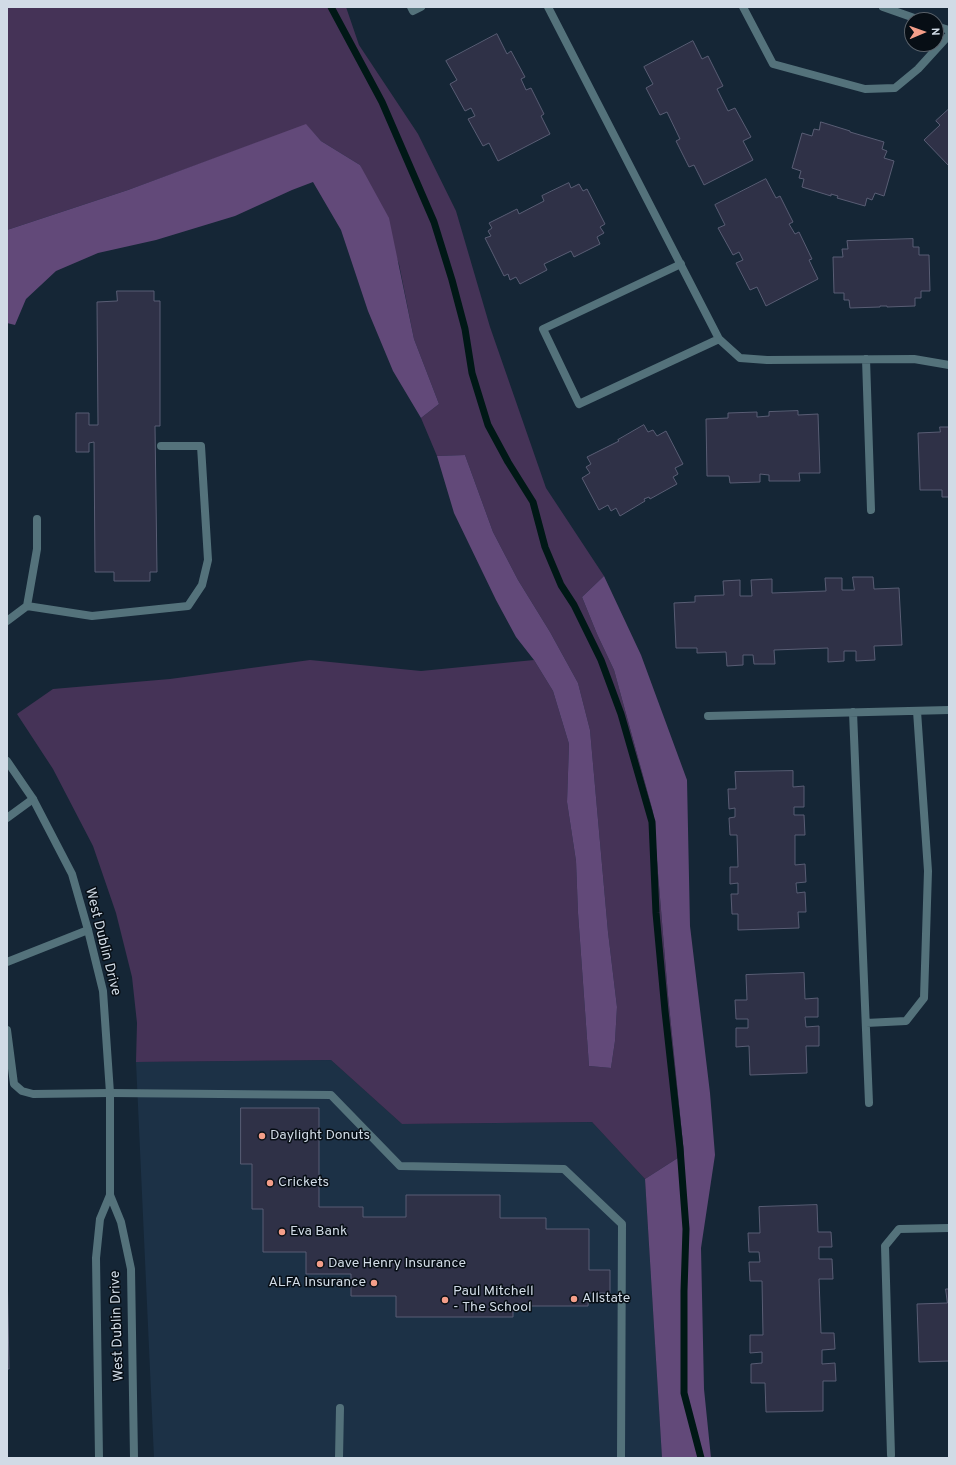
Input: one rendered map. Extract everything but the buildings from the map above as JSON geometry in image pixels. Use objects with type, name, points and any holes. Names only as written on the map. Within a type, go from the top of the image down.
[{"type":"street","points":[[411,7],[413,11],[421,7]]},
{"type":"street","points":[[548,7],[720,339],[740,358],[767,360],[914,359],[949,365]]},
{"type":"street","points":[[743,7],[773,64],[865,89],[895,88],[918,69],[949,35]]},
{"type":"street","points":[[883,7],[904,14]]},
{"type":"street","points":[[681,264],[543,329],[579,404],[720,339]]},
{"type":"street","points":[[866,359],[871,510]]},
{"type":"street","points":[[27,606],[92,616],[188,606],[202,584],[208,560],[201,446],[161,446]]},
{"type":"street","points":[[7,621],[27,606],[37,548],[38,519]]},
{"type":"street","points":[[708,716],[949,710]]},
{"type":"street","points":[[866,1023],[906,1021],[924,998],[928,871],[917,711]]},
{"type":"street","points":[[853,712],[869,1103]]},
{"type":"street","name":"West Dublin Drive","points":[[7,761],[33,799],[72,874],[88,930],[102,991],[110,1093],[110,1195],[121,1222],[131,1269],[134,1458]]},
{"type":"street","points":[[7,818],[33,799]]},
{"type":"street","points":[[7,962],[88,930]]},
{"type":"street","points":[[7,1030],[14,1084],[22,1091],[34,1094],[331,1094],[400,1166],[564,1169],[622,1224],[621,1458]]},
{"type":"street","name":"West Dublin Drive","points":[[99,1458],[96,1258],[100,1219],[110,1195]]},
{"type":"street","points":[[891,1455],[885,1246],[899,1229],[949,1228]]},
{"type":"street","points":[[339,1458],[340,1408]]},
{"type":"shaded area","points":[[7,7],[346,7],[359,45],[418,134],[456,211],[490,327],[546,488],[604,576],[582,597],[614,670],[653,812],[668,995],[684,1154],[645,1179],[592,1122],[402,1124],[331,1060],[136,1062],[137,1023],[132,977],[116,913],[93,846],[53,769],[17,714],[53,689],[170,679],[310,660],[421,671],[534,660],[553,691],[569,744],[567,802],[576,861],[578,913],[589,1066],[611,1068],[615,1041],[617,1007],[608,932],[590,730],[578,683],[550,632],[518,580],[493,532],[465,455],[437,456],[421,418],[439,404],[414,339],[399,264],[360,165],[321,141],[306,125],[128,190],[7,230]]},
{"type":"shaded area","points":[[306,124],[321,141],[360,165],[389,218],[414,339],[439,404],[421,418],[393,371],[368,311],[341,230],[313,182],[235,216],[156,240],[98,253],[56,271],[26,299],[15,325],[7,323],[7,230],[128,190]]},
{"type":"shaded area","points":[[465,455],[493,532],[518,580],[550,632],[578,683],[590,730],[608,932],[617,1007],[615,1041],[611,1068],[589,1066],[578,913],[576,861],[567,802],[569,744],[553,691],[534,660],[516,637],[496,600],[454,513],[437,456]]},
{"type":"shaded area","points":[[604,576],[641,655],[687,780],[690,926],[710,1093],[715,1155],[701,1248],[704,1389],[711,1458],[662,1458],[645,1179],[684,1154],[668,995],[653,812],[614,670],[582,597]]},
{"type":"shaded area","points":[[331,1060],[402,1124],[592,1122],[645,1179],[662,1458],[154,1458],[136,1062]]},
{"type":"waterway","points":[[331,7],[382,102],[434,222],[452,280],[465,329],[472,373],[488,425],[508,462],[533,502],[545,547],[561,585],[574,605],[601,660],[621,714],[652,822],[656,913],[680,1148],[686,1229],[684,1291],[684,1393],[701,1458]]},
{"type":"place","name":"Daylight Donuts","points":[[262,1136]]},
{"type":"place","name":"Crickets","points":[[270,1183]]},
{"type":"place","name":"Eva Bank","points":[[282,1232]]},
{"type":"place","name":"Dave Henry Insurance","points":[[320,1264]]},
{"type":"place","name":"ALFA Insurance","points":[[374,1283]]},
{"type":"place","name":"Allstate","points":[[574,1299]]},
{"type":"place","name":"Paul Mitchell - The School","points":[[445,1300]]}]
